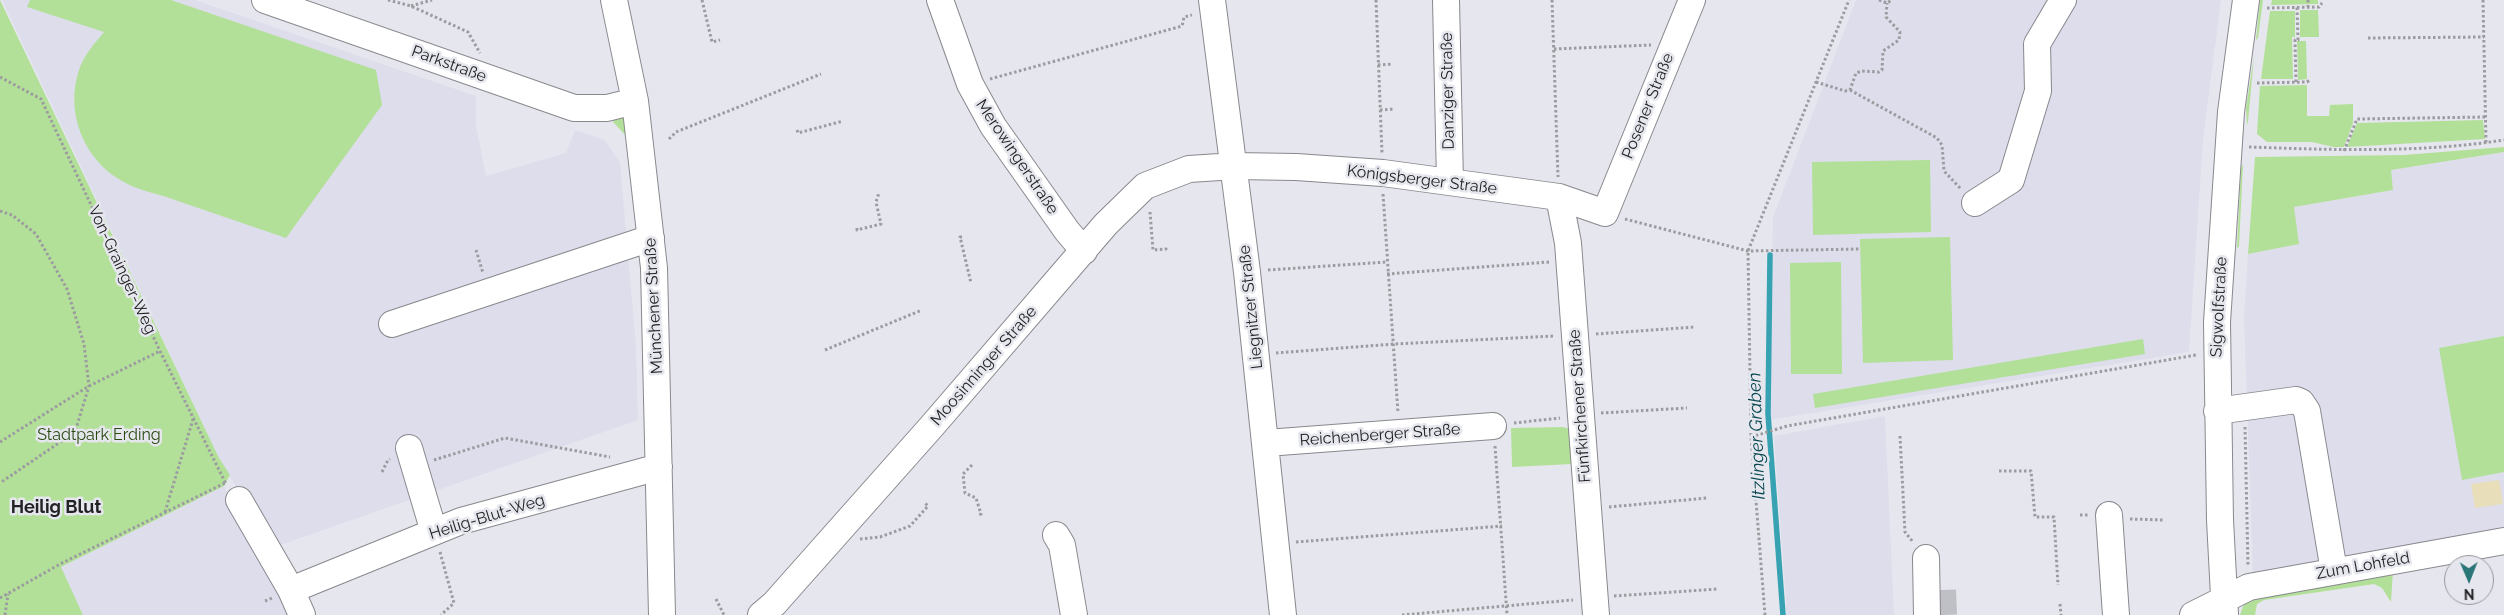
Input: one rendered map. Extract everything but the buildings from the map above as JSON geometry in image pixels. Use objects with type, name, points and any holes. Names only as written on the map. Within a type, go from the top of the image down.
[{"type":"street","name":"Parkstraße","points":[[266,0],[574,108],[607,108],[636,101]]},
{"type":"street","name":"Münchener Straße","points":[[614,0],[636,101],[651,238],[657,316],[662,615]]},
{"type":"street","name":"Merowingerstraße","points":[[940,0],[970,84],[993,126],[1067,231],[1084,251]]},
{"type":"street","name":"Danziger Straße","points":[[1446,0],[1450,182]]},
{"type":"street","name":"Posener Straße","points":[[1605,213],[1692,0]]},
{"type":"street","points":[[1975,203],[2011,180],[2038,91],[2037,44],[2063,0]]},
{"type":"street","name":"Sigwolfstraße","points":[[2225,607],[2217,411],[2216,322],[2244,147],[2256,4]]},
{"type":"street","name":"Liegnitzer Straße","points":[[1202,8],[1235,166],[1277,543],[1283,615]]},
{"type":"street","name":"Königsberger Straße","points":[[1235,166],[1383,173],[1559,197],[1605,213]]},
{"type":"street","name":"Moosinninger Straße","points":[[770,611],[1106,224],[1145,186],[1189,170],[1235,166]]},
{"type":"street","name":"Fünfkirchener Straße","points":[[1559,197],[1568,243],[1596,606]]},
{"type":"street","points":[[392,324],[651,238]]},
{"type":"street","points":[[2217,411],[2296,400],[2301,402],[2307,411],[2334,571]]},
{"type":"street","name":"Reichenberger Straße","points":[[1266,443],[1493,426]]},
{"type":"street","points":[[411,457],[436,540]]},
{"type":"street","name":"Heilig-Blut-Weg","points":[[291,590],[436,540],[461,521],[659,468]]},
{"type":"street","points":[[232,491],[291,590],[302,615]]},
{"type":"street","points":[[2109,514],[2116,615]]},
{"type":"street","points":[[1056,535],[1062,545],[1074,615]]},
{"type":"street","name":"Zum Lohfeld","points":[[2193,615],[2225,607],[2249,587],[2504,541]]},
{"type":"street","points":[[1926,558],[1927,615]]},
{"type":"path","points":[[388,0],[411,6],[468,32],[479,48],[486,77]]},
{"type":"path","points":[[411,6],[432,0]]},
{"type":"path","points":[[702,0],[712,42],[720,40]]},
{"type":"path","points":[[1376,0],[1386,262],[1394,344],[1399,433]]},
{"type":"path","points":[[1552,0],[1559,197]]},
{"type":"path","points":[[1764,615],[1751,437],[1748,251],[1849,0]]},
{"type":"path","points":[[1879,0],[1887,3]]},
{"type":"path","points":[[1887,3],[1892,0]]},
{"type":"path","points":[[2256,4],[2268,0]]},
{"type":"path","points":[[2308,0],[2308,7]]},
{"type":"path","points":[[2483,0],[2486,143]]},
{"type":"path","points":[[1850,90],[1856,73],[1862,71],[1879,72],[1882,70],[1883,51],[1899,40],[1900,32],[1886,17],[1887,3]]},
{"type":"path","points":[[2256,4],[2319,7],[2322,3]]},
{"type":"path","points":[[2256,4],[2266,16]]},
{"type":"path","points":[[2296,82],[2295,40],[2298,40],[2297,7]]},
{"type":"path","points":[[970,84],[1182,26],[1184,17],[1202,8]]},
{"type":"path","points":[[1376,15],[1382,15]]},
{"type":"path","points":[[2368,38],[2484,37]]},
{"type":"path","points":[[1554,49],[1673,44]]},
{"type":"path","points":[[1378,65],[1393,64]]},
{"type":"path","points":[[669,139],[676,132],[821,74]]},
{"type":"path","points":[[2255,92],[2258,74]]},
{"type":"path","name":"Von-Grainger-Weg","points":[[0,77],[42,99],[160,351],[232,491]]},
{"type":"path","points":[[2256,83],[2307,82],[2311,79]]},
{"type":"path","points":[[1816,82],[1845,91],[1850,90],[1937,138],[1942,145],[1944,171],[1975,203]]},
{"type":"path","points":[[1380,110],[1395,109]]},
{"type":"path","points":[[2344,150],[2357,119],[2486,116]]},
{"type":"path","points":[[796,130],[798,133],[843,122]]},
{"type":"path","points":[[2244,147],[2344,150],[2436,147],[2504,140]]},
{"type":"path","points":[[857,228],[857,230],[881,224],[876,202],[879,193]]},
{"type":"path","points":[[1149,208],[1153,250],[1166,249],[1166,246]]},
{"type":"path","points":[[0,211],[12,215],[36,234],[67,289],[84,344],[89,386],[75,432],[0,483]]},
{"type":"path","points":[[1605,213],[1748,251],[1860,249]]},
{"type":"path","points":[[962,236],[960,237],[971,283]]},
{"type":"path","points":[[1247,272],[1386,262]]},
{"type":"path","points":[[1387,274],[1551,262]]},
{"type":"path","points":[[825,350],[922,310]]},
{"type":"path","points":[[1256,354],[1394,344],[1695,327]]},
{"type":"path","points":[[0,442],[89,386],[160,351]]},
{"type":"path","points":[[1751,437],[1787,426],[2196,355]]},
{"type":"path","points":[[2244,406],[2247,449],[2249,587]]},
{"type":"path","points":[[165,512],[194,415]]},
{"type":"path","points":[[1493,426],[1508,615]]},
{"type":"path","points":[[1900,436],[1905,532],[1926,558]]},
{"type":"path","points":[[411,457],[505,438],[614,458]]},
{"type":"path","points":[[972,465],[963,474],[965,493],[976,498],[981,514],[978,515]]},
{"type":"path","points":[[1999,471],[2031,470],[2035,517],[2059,516]]},
{"type":"path","points":[[0,598],[165,512],[232,491]]},
{"type":"path","points":[[1588,509],[1707,498]]},
{"type":"path","points":[[854,540],[880,537],[910,526],[928,506],[925,503]]},
{"type":"path","points":[[2054,517],[2058,585]]},
{"type":"path","points":[[1277,543],[1502,526]]},
{"type":"path","name":"Heilig-Blut-Weg","points":[[436,540],[454,603],[441,615]]},
{"type":"path","points":[[1402,615],[1507,607],[1596,606],[1718,589]]},
{"type":"path","points":[[5,615],[8,594]]},
{"type":"path","points":[[716,599],[724,615]]},
{"type":"path","points":[[2060,604],[2061,615]]},
{"type":"shaded area","points":[[2,0],[195,0],[476,96],[476,125],[486,176],[566,153],[575,130],[605,140],[620,163],[636,346],[638,420],[272,548],[219,458]]},
{"type":"shaded area","points":[[1856,0],[2221,0],[2203,140],[2189,352],[1769,420],[1773,217]]},
{"type":"shaded area","points":[[2504,152],[2504,534],[2253,578],[2244,317],[2248,254],[2299,244],[2293,207],[2393,190],[2390,170]]},
{"type":"shaded area","points":[[1885,416],[1894,615],[1787,615],[1774,436]]},
{"type":"shaded area","points":[[224,486],[277,588],[298,615],[83,615],[61,567]]},
{"type":"green space","name":"Stadtpark Erding","points":[[0,0],[219,458],[230,475],[224,486],[61,567],[83,615],[0,615]]},
{"type":"green space","points":[[30,0],[171,0],[376,70],[382,105],[286,238],[133,187],[108,172],[88,147],[81,133],[76,118],[74,102],[75,86],[81,65],[104,32],[27,7]]},
{"type":"green space","points":[[2260,0],[2263,0],[2258,38],[2256,40]]},
{"type":"green space","points":[[2272,0],[2318,0],[2318,4],[2271,5]]},
{"type":"green space","points":[[2300,10],[2318,10],[2319,37],[2300,37]]},
{"type":"green space","points":[[2270,11],[2295,11],[2295,37],[2292,37],[2293,79],[2261,79]]},
{"type":"green space","points":[[2297,41],[2306,41],[2307,79],[2298,80]]},
{"type":"green space","points":[[2254,56],[2248,122],[2247,125],[2246,108]]},
{"type":"green space","points":[[2307,85],[2307,116],[2329,116],[2330,105],[2353,104],[2353,123],[2344,147],[2333,147],[2312,142],[2267,142],[2257,134],[2260,86]]},
{"type":"green space","points":[[612,115],[622,116],[628,122],[627,137],[613,122]]},
{"type":"green space","points":[[2483,120],[2485,139],[2347,147],[2357,123]]},
{"type":"green space","points":[[2504,147],[2504,152],[2391,170],[2393,190],[2294,207],[2299,244],[2248,254],[2255,157],[2404,155]]},
{"type":"green space","points":[[1930,160],[1931,232],[1813,235],[1812,162]]},
{"type":"green space","points":[[2243,164],[2239,247],[2237,248],[2241,168]]},
{"type":"green space","points":[[1950,237],[1953,360],[1863,363],[1860,239]]},
{"type":"green space","points":[[1841,262],[1842,374],[1791,374],[1790,263]]},
{"type":"green space","points":[[2504,336],[2504,472],[2462,480],[2439,348]]},
{"type":"green space","points":[[2143,339],[2145,354],[1815,408],[1813,394]]},
{"type":"green space","points":[[1563,427],[1570,429],[1572,464],[1512,467],[1511,428]]},
{"type":"green space","points":[[2393,570],[2391,602],[2382,588],[2374,584],[2264,600],[2257,604],[2255,615],[2240,615],[2244,604],[2249,598]]},
{"type":"sand","points":[[2499,480],[2503,504],[2475,508],[2471,484]]},
{"type":"waterway","name":"Itzlinger Graben","points":[[1770,255],[1768,414],[1783,615]]},
{"type":"tunnel","points":[[1943,590],[1944,615]]},
{"type":"district","name":"Heilig Blut","points":[[56,508]]}]
